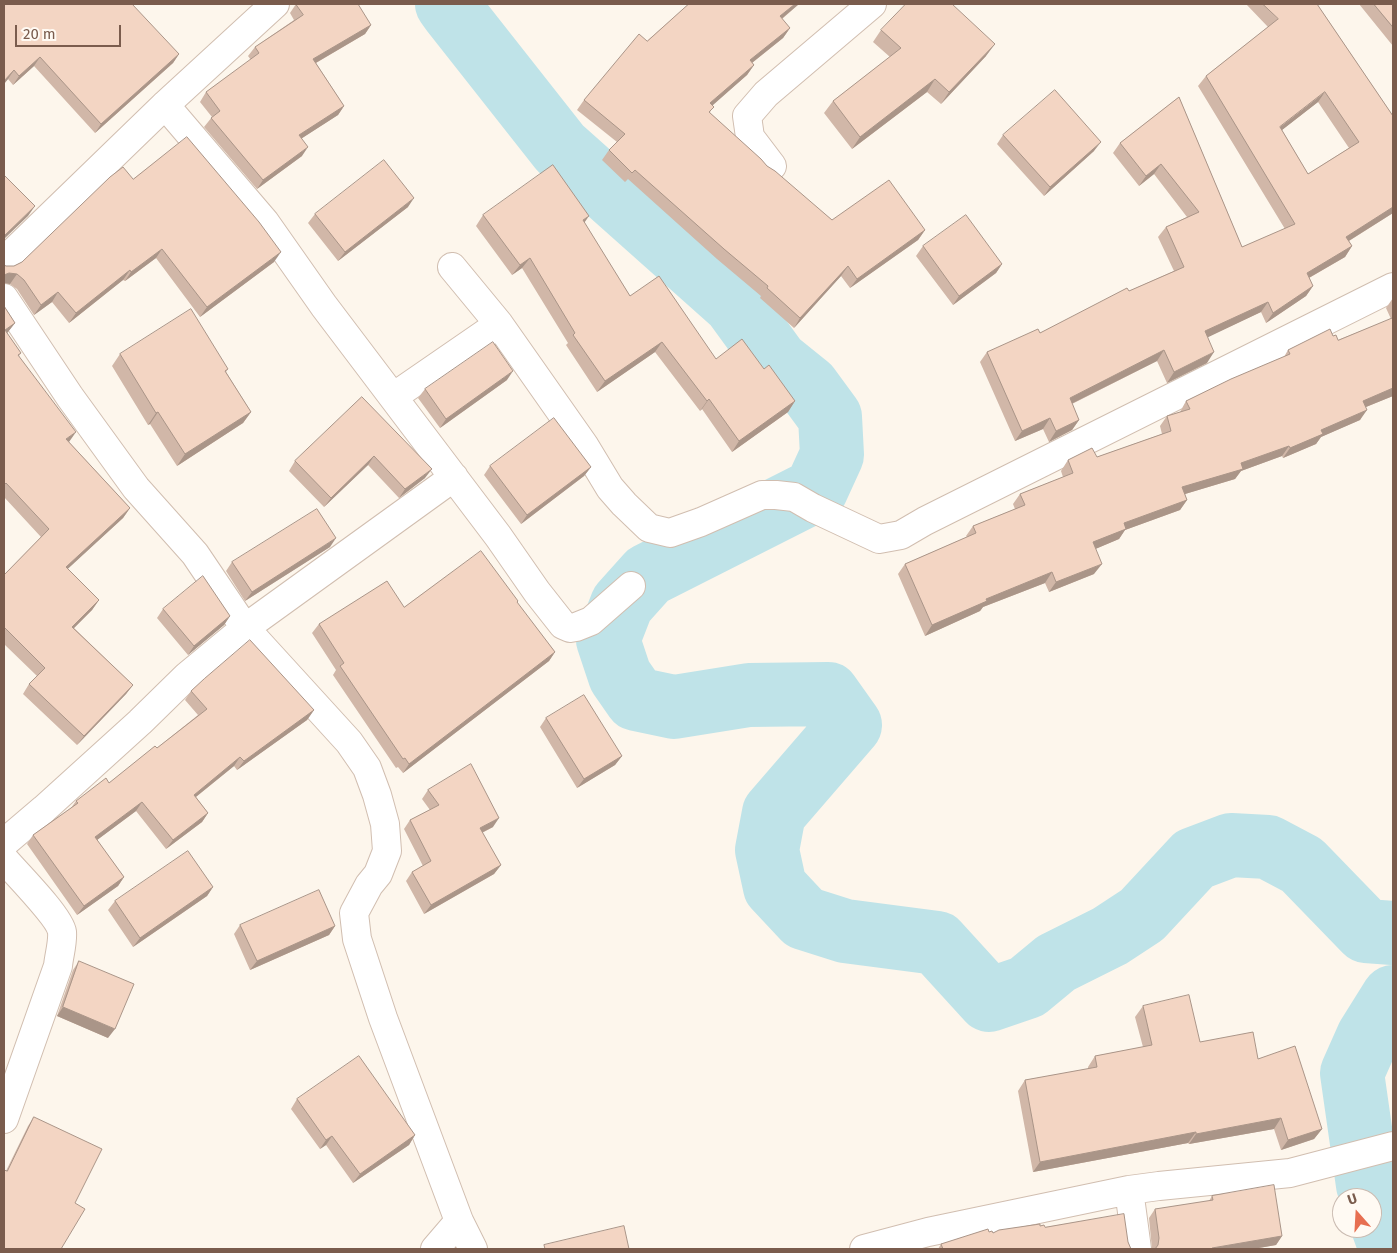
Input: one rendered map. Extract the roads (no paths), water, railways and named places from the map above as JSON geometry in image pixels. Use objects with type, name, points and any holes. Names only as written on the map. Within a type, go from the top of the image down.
[{"type":"street","points":[[4,261],[165,105],[275,4]]},
{"type":"street","points":[[772,166],[750,137],[747,116],[766,94],[872,4]]},
{"type":"street","points":[[165,105],[266,222],[324,306],[498,536],[537,592],[565,626],[570,628],[581,626],[591,620],[631,586]]},
{"type":"street","points":[[452,267],[499,324],[584,444],[610,488],[649,528],[670,533],[701,522],[762,495],[776,495],[794,497],[879,539],[901,535],[925,521],[1393,287]]},
{"type":"street","points":[[4,298],[70,397],[136,488],[195,554],[244,628],[349,742],[367,768],[385,824],[387,851],[378,874],[369,885],[354,913],[357,938],[382,1018],[460,1222],[473,1249]]},
{"type":"street","points":[[393,397],[499,324]]},
{"type":"street","points":[[4,843],[140,722],[187,676],[244,628],[454,478]]},
{"type":"street","points":[[4,859],[57,921],[62,930],[62,940],[58,966],[4,1120]]},
{"type":"street","points":[[864,1249],[928,1232],[1129,1190],[1290,1173],[1393,1146]]},
{"type":"street","points":[[1129,1190],[1137,1249]]},
{"type":"street","points":[[435,1249],[460,1222]]},
{"type":"waterway","points":[[447,4],[560,148],[734,303],[777,362],[808,387],[830,417],[832,455],[816,490],[648,575],[622,604],[608,640],[620,676],[636,699],[674,707],[749,695],[828,694],[850,725],[774,813],[767,850],[775,887],[804,918],[845,931],[937,943],[989,1000],[1027,987],[1056,963],[1110,936],[1142,915],[1194,859],[1231,845],[1268,847],[1302,865],[1366,931],[1393,933]]},
{"type":"waterway","points":[[1391,1249],[1368,1185],[1352,1073],[1368,1037],[1393,997]]}]
